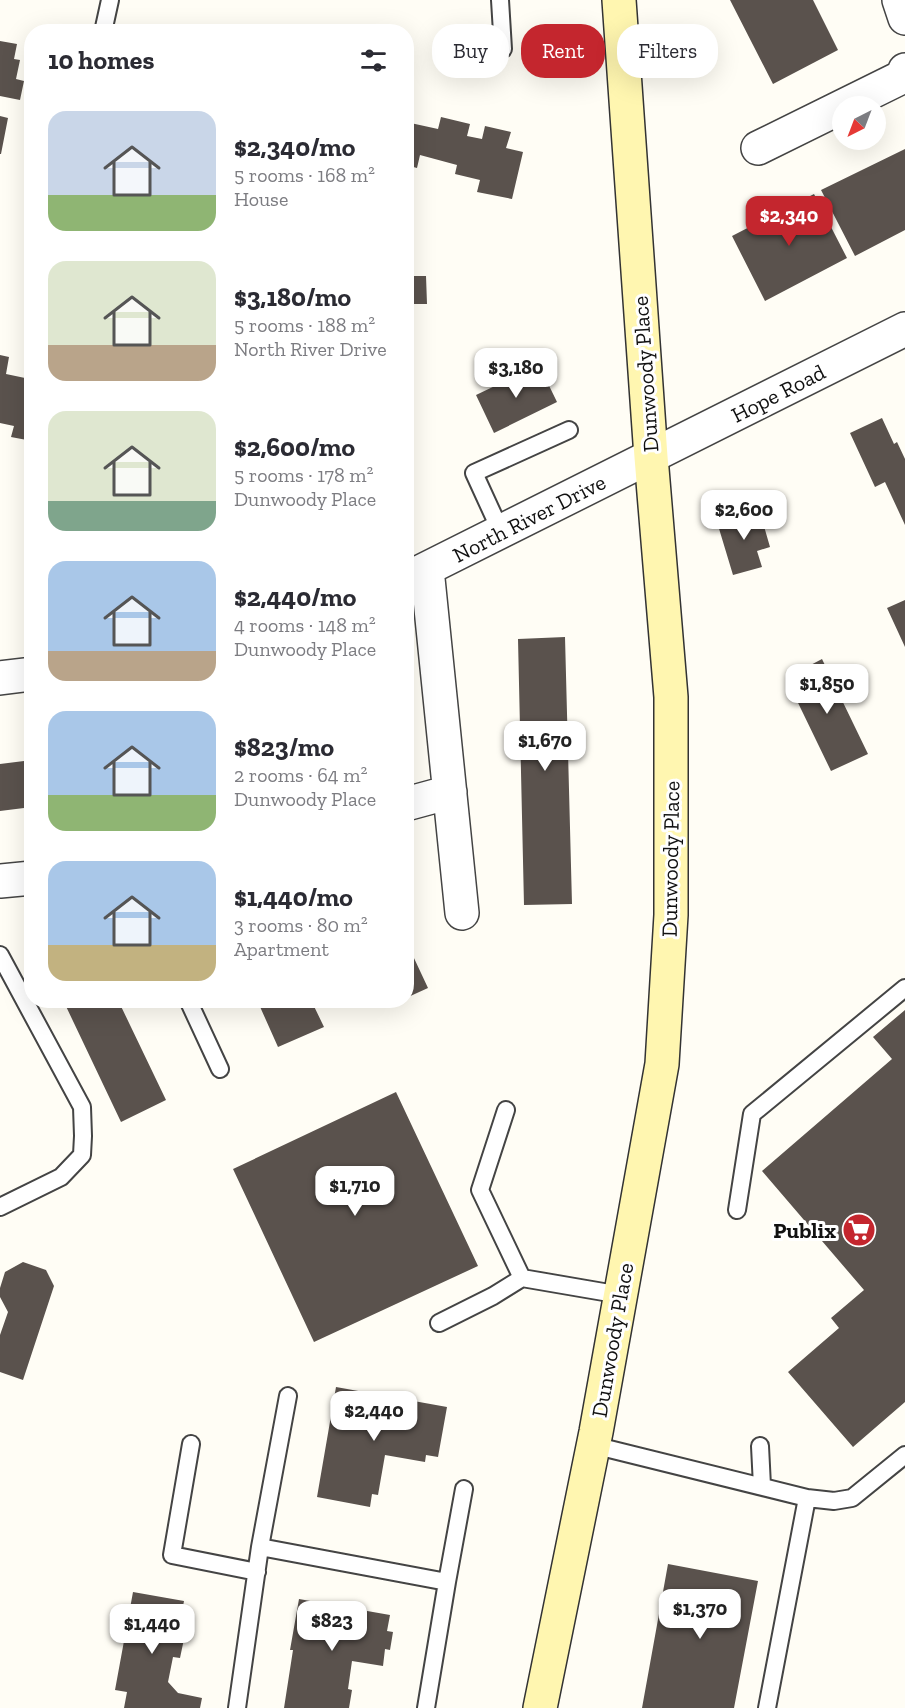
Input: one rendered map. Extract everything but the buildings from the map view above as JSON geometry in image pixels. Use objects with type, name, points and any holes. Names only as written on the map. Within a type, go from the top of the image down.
[{"type":"street","name":"Dunwoody Place","points":[[540,1708],[593,1445],[662,1064],[671,915],[671,697],[618,0]]},
{"type":"street","points":[[899,0],[905,18]]},
{"type":"street","points":[[758,148],[902,76],[905,70]]},
{"type":"street","name":"Hope Road","points":[[651,457],[905,329]]},
{"type":"street","name":"North River Drive","points":[[417,574],[651,457]]},
{"type":"street","points":[[417,574],[450,792],[462,913]]},
{"type":"street","points":[[0,678],[24,675]]},
{"type":"street","points":[[414,802],[450,792]]},
{"type":"street","points":[[0,881],[24,879]]},
{"type":"lane","points":[[105,24],[110,0]]},
{"type":"lane","points":[[500,0],[501,24]]},
{"type":"lane","points":[[501,532],[474,473],[569,430]]},
{"type":"lane","points":[[0,955],[24,999]]},
{"type":"lane","points":[[737,1210],[752,1114],[905,988]]},
{"type":"lane","points":[[0,1207],[61,1177],[82,1155],[82,1107],[29,1008]]},
{"type":"lane","points":[[192,1008],[220,1070]]},
{"type":"lane","points":[[506,1110],[480,1190],[522,1278]]},
{"type":"lane","points":[[439,1323],[493,1296],[522,1278],[621,1294]]},
{"type":"lane","points":[[237,1708],[260,1547],[288,1396]]},
{"type":"lane","points":[[191,1444],[172,1555],[257,1572]]},
{"type":"lane","points":[[593,1445],[807,1498],[834,1501],[852,1498],[905,1455]]},
{"type":"lane","points":[[760,1446],[762,1486]]},
{"type":"lane","points":[[426,1708],[464,1489]]},
{"type":"lane","points":[[767,1708],[807,1498]]},
{"type":"lane","points":[[260,1547],[447,1582]]},
{"type":"place","name":"Publix","points":[[859,1230]]}]
